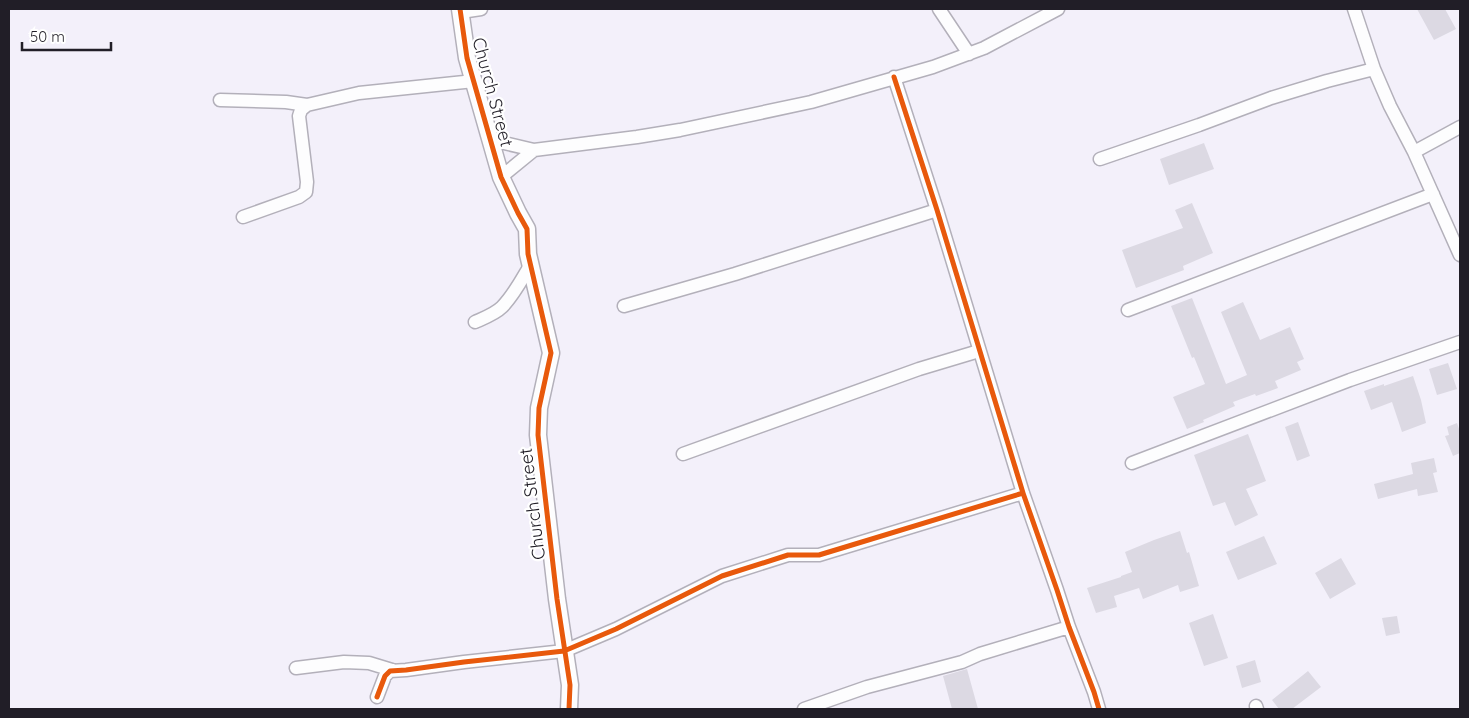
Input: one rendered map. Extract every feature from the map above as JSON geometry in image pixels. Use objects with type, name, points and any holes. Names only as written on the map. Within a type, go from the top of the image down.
[{"type":"street","points":[[461,10],[481,9]]},
{"type":"street","points":[[939,9],[969,54]]},
{"type":"street","points":[[491,140],[534,150],[680,130],[811,102],[933,67],[969,54],[1058,9]]},
{"type":"street","points":[[1356,9],[1374,69],[1460,255]]},
{"type":"street","name":"Church Street","points":[[461,10],[468,58],[491,140],[502,177],[526,229],[528,254],[551,353],[539,408],[538,435],[564,651],[570,685],[569,709]]},
{"type":"street","points":[[1100,160],[1271,98],[1374,69]]},
{"type":"street","points":[[894,78],[937,210],[1023,493],[1099,709]]},
{"type":"street","points":[[220,100],[286,102],[307,105],[359,93],[474,81]]},
{"type":"street","points":[[243,217],[299,197],[306,192],[307,182],[299,116],[301,110],[307,105]]},
{"type":"street","points":[[1414,152],[1460,127]]},
{"type":"street","points":[[502,177],[534,150]]},
{"type":"street","points":[[1128,310],[1433,194]]},
{"type":"street","points":[[624,306],[744,271],[937,210]]},
{"type":"street","points":[[475,322],[502,308],[531,264]]},
{"type":"street","points":[[1132,463],[1350,380],[1460,342]]},
{"type":"street","points":[[683,454],[918,369],[979,351]]},
{"type":"street","points":[[296,668],[344,662],[369,662],[392,670],[406,670],[564,651],[616,628],[722,576],[788,555],[819,554],[1023,493]]},
{"type":"street","points":[[804,709],[867,687],[962,662],[980,654],[1069,627]]},
{"type":"street","points":[[377,697],[384,676],[388,671],[392,670]]},
{"type":"building","points":[[1417,9],[1445,9],[1456,29],[1434,40]]},
{"type":"building","points":[[1204,143],[1214,169],[1169,185],[1160,159]]},
{"type":"building","points":[[1192,203],[1213,253],[1183,266],[1184,270],[1136,288],[1122,250],[1183,228],[1175,210]]},
{"type":"building","points":[[1192,298],[1226,384],[1247,375],[1221,312],[1243,302],[1260,340],[1290,327],[1304,359],[1297,362],[1301,370],[1275,381],[1278,388],[1233,402],[1235,406],[1187,429],[1173,397],[1205,384],[1194,357],[1192,358],[1171,306]]},
{"type":"building","points":[[1448,363],[1457,389],[1437,395],[1429,369]]},
{"type":"building","points":[[1413,376],[1426,423],[1402,432],[1392,402],[1371,410],[1364,391]]},
{"type":"building","points":[[1298,422],[1310,456],[1297,461],[1285,427]]},
{"type":"building","points":[[1457,423],[1460,432],[1460,453],[1453,456],[1445,436],[1449,435],[1447,427]]},
{"type":"building","points":[[1248,434],[1266,481],[1246,489],[1258,515],[1235,526],[1225,502],[1213,506],[1194,455]]},
{"type":"building","points":[[1434,458],[1437,472],[1433,473],[1438,492],[1418,496],[1417,489],[1378,499],[1374,484],[1413,474],[1411,463]]},
{"type":"building","points":[[1180,531],[1187,553],[1189,552],[1199,586],[1180,592],[1178,585],[1143,599],[1139,588],[1114,596],[1117,607],[1096,613],[1087,588],[1132,572],[1125,552]]},
{"type":"building","points":[[1264,536],[1277,564],[1238,580],[1226,552]]},
{"type":"building","points":[[1341,558],[1356,584],[1330,599],[1315,573]]},
{"type":"building","points":[[1213,614],[1228,658],[1204,666],[1189,623]]},
{"type":"building","points":[[1397,616],[1400,633],[1386,636],[1382,618]]},
{"type":"building","points":[[1255,660],[1261,682],[1242,688],[1236,666]]},
{"type":"building","points":[[967,669],[978,709],[952,709],[943,676]]},
{"type":"building","points":[[1308,671],[1321,687],[1292,709],[1279,709],[1272,700]]},
{"type":"cycle path","points":[[460,9],[467,58],[501,177],[527,229],[528,254],[551,353],[539,408],[538,435],[557,599],[570,685],[569,709]]},
{"type":"cycle path","points":[[894,77],[937,210],[1023,493],[1099,709]]},
{"type":"cycle path","points":[[377,697],[385,676],[390,671],[564,651],[616,629],[722,576],[788,555],[819,555],[1023,493]]}]
